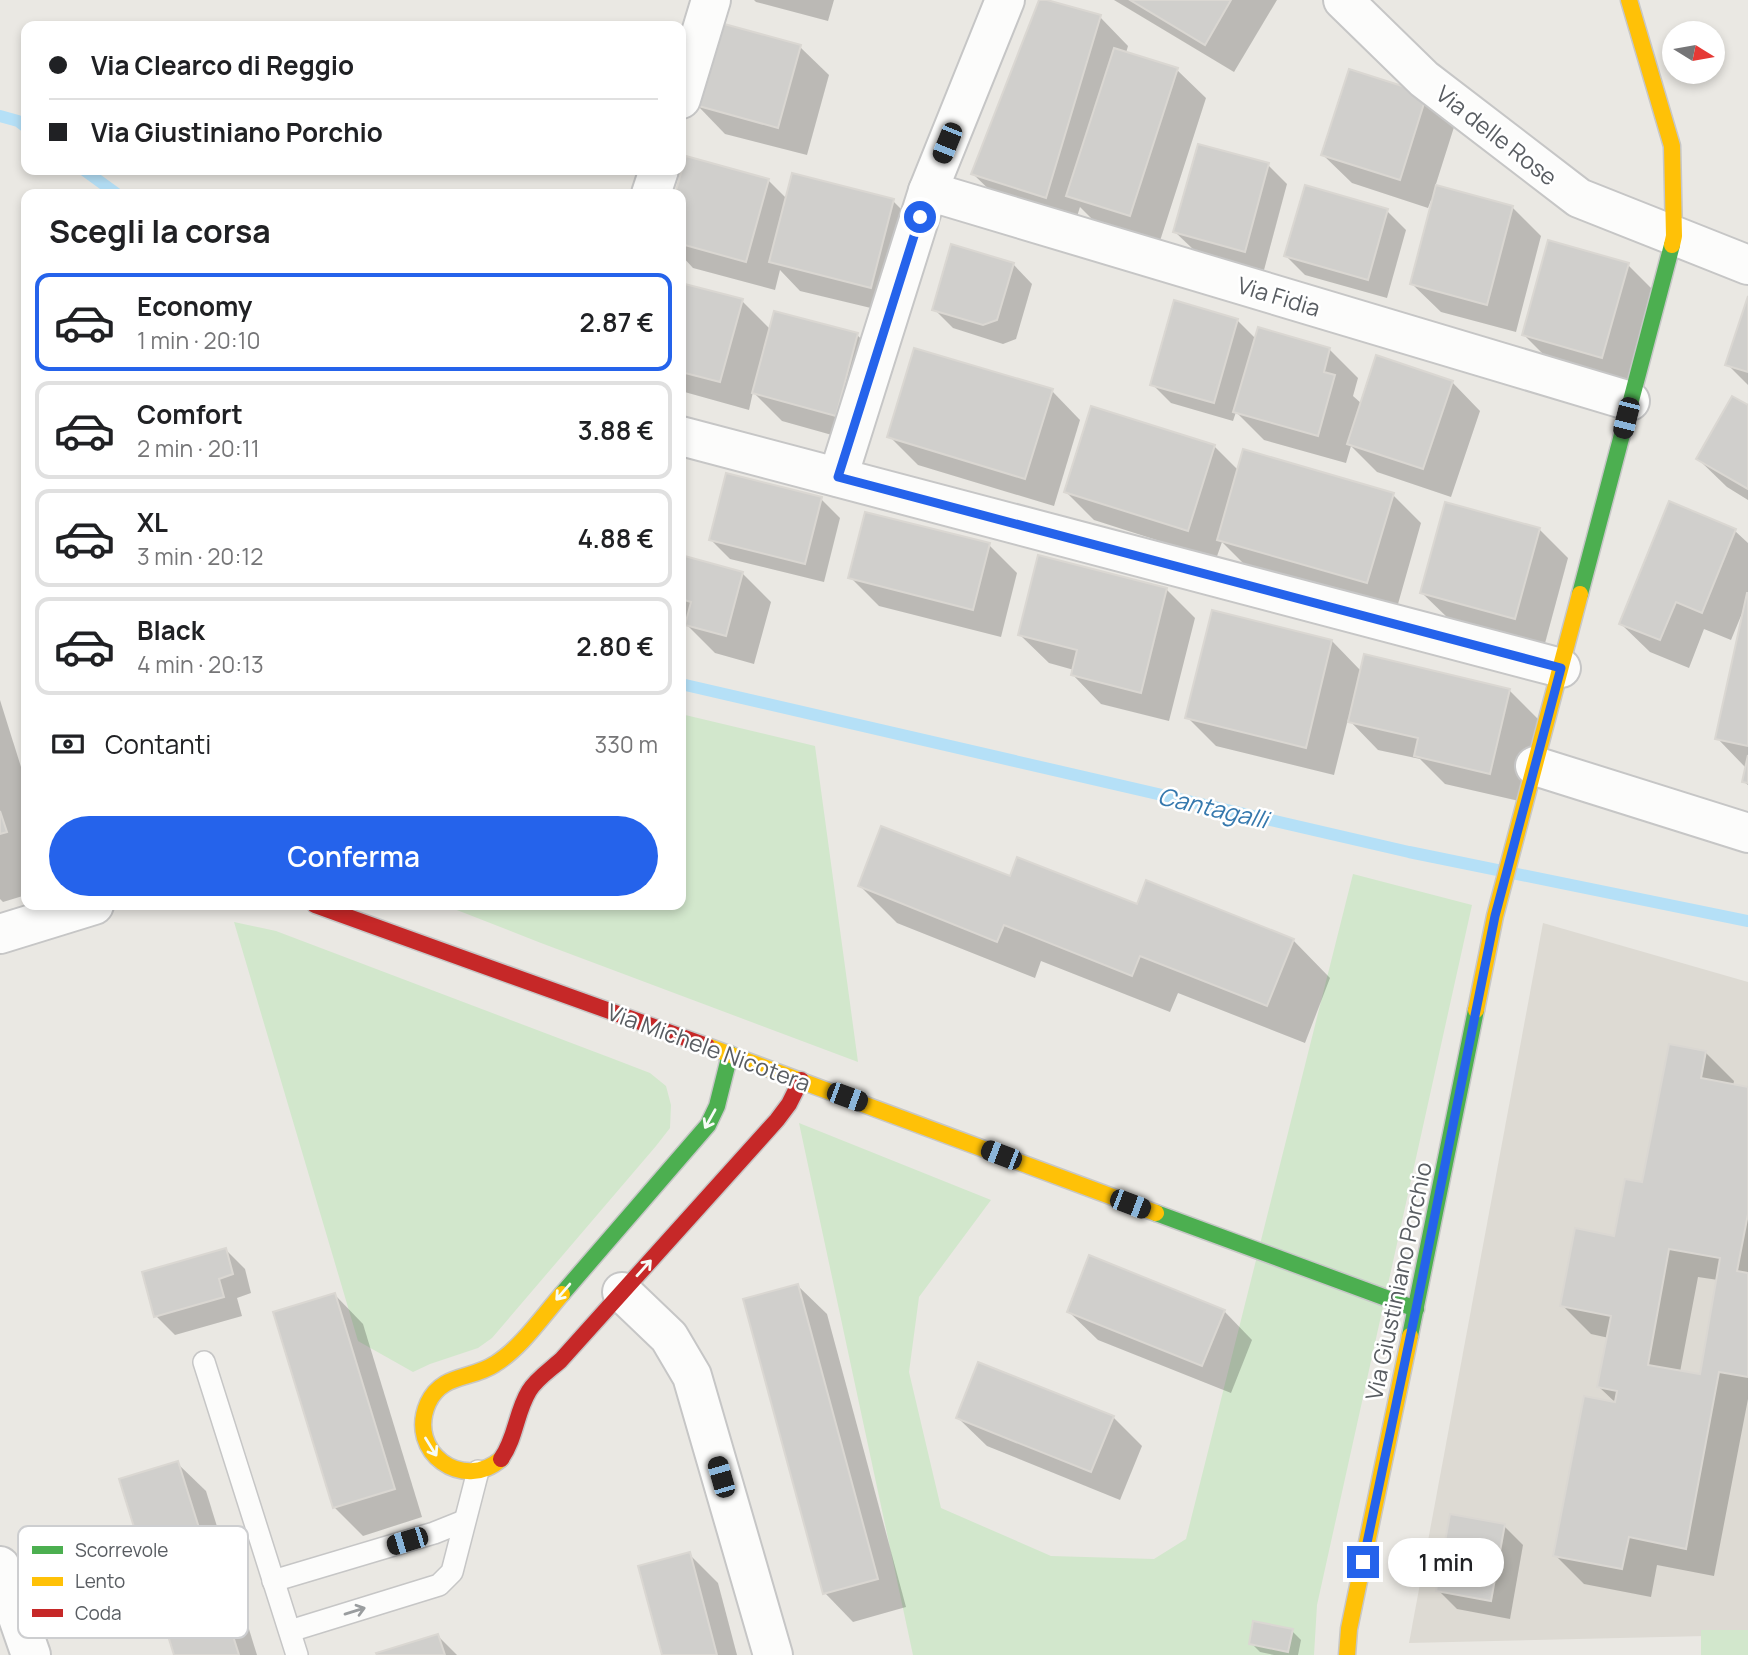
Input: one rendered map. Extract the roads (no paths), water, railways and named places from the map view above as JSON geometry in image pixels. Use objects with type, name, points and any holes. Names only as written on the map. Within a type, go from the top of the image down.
[{"type":"street","points":[[686,83],[712,0]]},
{"type":"street","points":[[838,477],[928,191],[1005,0]]},
{"type":"street","name":"Via delle Rose","points":[[1343,0],[1424,79],[1579,198],[1748,265]]},
{"type":"street","points":[[1629,0],[1672,146],[1674,236],[1535,766],[1748,833]]},
{"type":"street","name":"Via Fidia","points":[[928,191],[1630,401]]},
{"type":"street","points":[[686,437],[1561,668]]},
{"type":"street","name":"Via Giustiniano Porchio","points":[[1348,1655],[1353,1612],[1495,916],[1535,766]]},
{"type":"street","points":[[0,934],[78,910]]},
{"type":"street","name":"Via Michele Nicotera","points":[[329,910],[801,1080],[1416,1309]]},
{"type":"street","points":[[730,1054],[717,1106],[708,1125],[509,1355],[483,1371],[452,1379],[440,1386],[430,1397],[424,1414],[423,1434],[432,1452],[448,1465],[468,1471],[494,1466],[512,1439],[530,1389],[561,1360],[777,1120],[801,1080]]},
{"type":"street","points":[[622,1292],[669,1337],[692,1376],[774,1655]]},
{"type":"street","points":[[0,1566],[18,1618]]},
{"type":"street","points":[[25,1638],[31,1655]]},
{"type":"lane","points":[[204,1362],[297,1655]]},
{"type":"lane","points":[[289,1631],[439,1585],[452,1572],[478,1471]]},
{"type":"lane","points":[[273,1581],[434,1533],[464,1521]]},
{"type":"waterway","name":"Cantagalli","points":[[0,116],[21,123]]},
{"type":"waterway","name":"Cantagalli","points":[[91,175],[110,189]]},
{"type":"waterway","name":"Cantagalli","points":[[686,685],[1409,852],[1748,921]]}]
